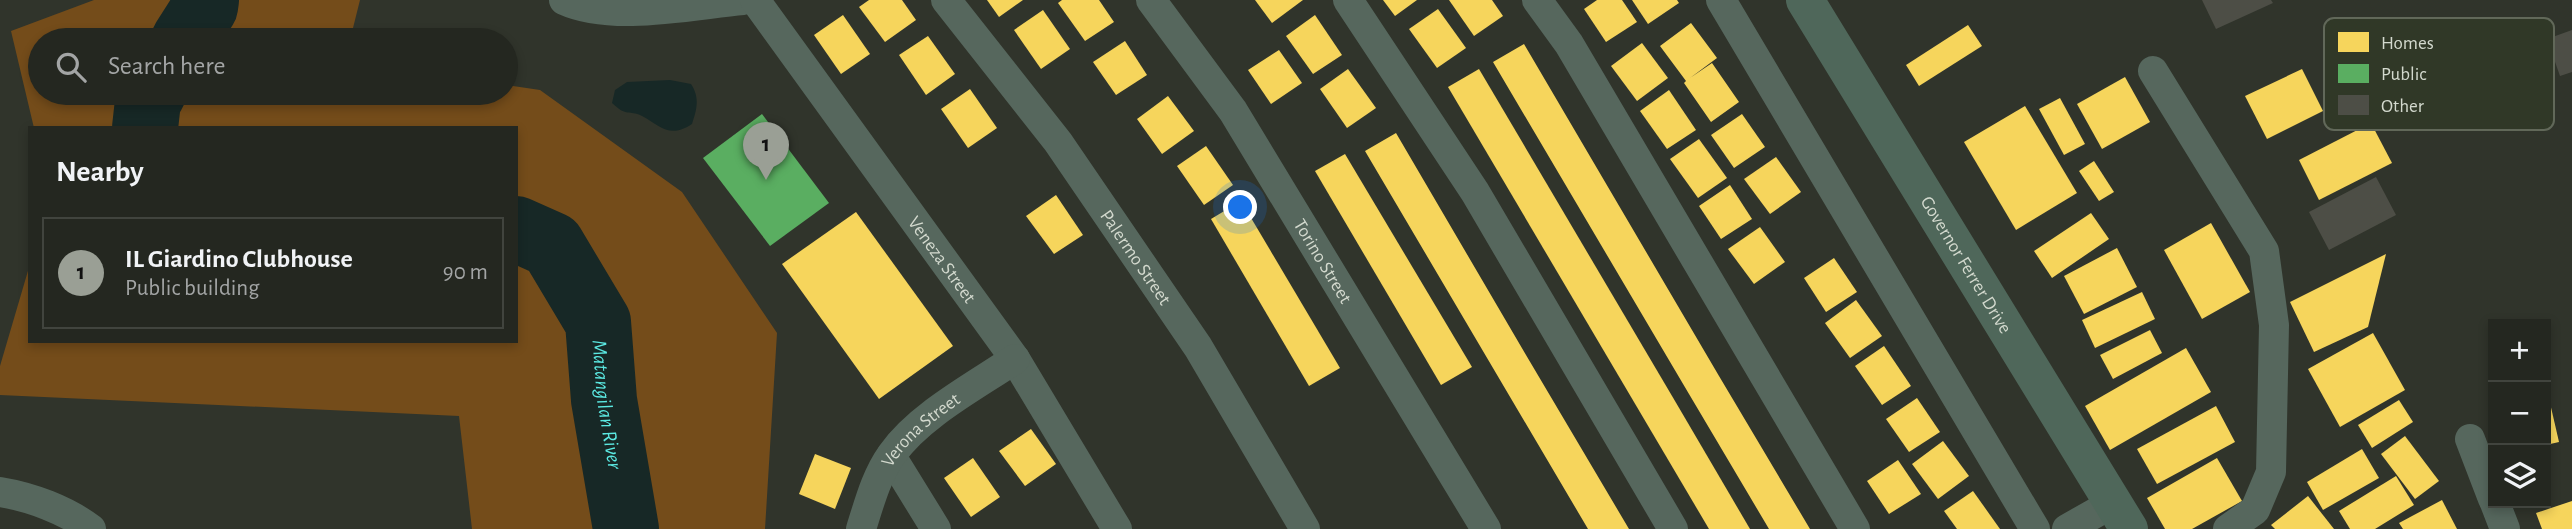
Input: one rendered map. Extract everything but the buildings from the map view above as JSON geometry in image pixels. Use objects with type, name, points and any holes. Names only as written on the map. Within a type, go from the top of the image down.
[{"type":"main road","name":"Governor Ferrer Drive","points":[[1805,0],[2121,516]]},
{"type":"street","points":[[564,0],[578,6],[614,12],[743,0]]},
{"type":"street","name":"Veneza Street","points":[[755,0],[1015,359],[1117,529]]},
{"type":"street","name":"Palermo Street","points":[[946,0],[1058,142],[1190,335],[1305,529]]},
{"type":"street","name":"Torino Street","points":[[1151,0],[1233,111],[1486,529]]},
{"type":"street","points":[[1348,0],[1475,192],[1673,529]]},
{"type":"street","points":[[1537,0],[1569,44],[1855,529]]},
{"type":"street","points":[[1721,0],[2035,529]]},
{"type":"street","points":[[2153,71],[2264,251],[2270,283],[2274,325],[2271,472],[2255,510],[2228,529]]},
{"type":"street","name":"Verona Street","points":[[861,529],[873,490],[891,456],[908,435],[1015,359]]},
{"type":"street","points":[[2470,439],[2488,486]]},
{"type":"street","points":[[891,456],[936,529]]},
{"type":"street","points":[[0,492],[24,495],[81,521],[92,529]]},
{"type":"street","points":[[2497,508],[2505,529]]},
{"type":"street","points":[[2067,529],[2121,516]]},
{"type":"shaded area","points":[[94,0],[360,0],[353,28],[28,28],[28,103],[11,31]]},
{"type":"shaded area","points":[[670,80],[691,84],[696,94],[692,124],[684,128],[671,131],[642,116],[625,112],[612,103],[615,90],[627,82]]},
{"type":"shaded area","points":[[518,87],[540,90],[682,192],[777,333],[765,529],[472,529],[459,416],[0,395],[0,366],[28,271],[28,343],[518,343],[518,126],[34,126],[29,105],[518,105]]},
{"type":"waterway","name":"Matangilan River","points":[[192,28],[205,7],[206,0]]},
{"type":"waterway","name":"Matangilan River","points":[[145,126],[148,105]]},
{"type":"waterway","name":"Matangilan River","points":[[518,230],[552,245],[598,322],[604,400],[626,529]]},
{"type":"place","name":"IL Giardino Clubhouse","points":[[766,180]]}]
